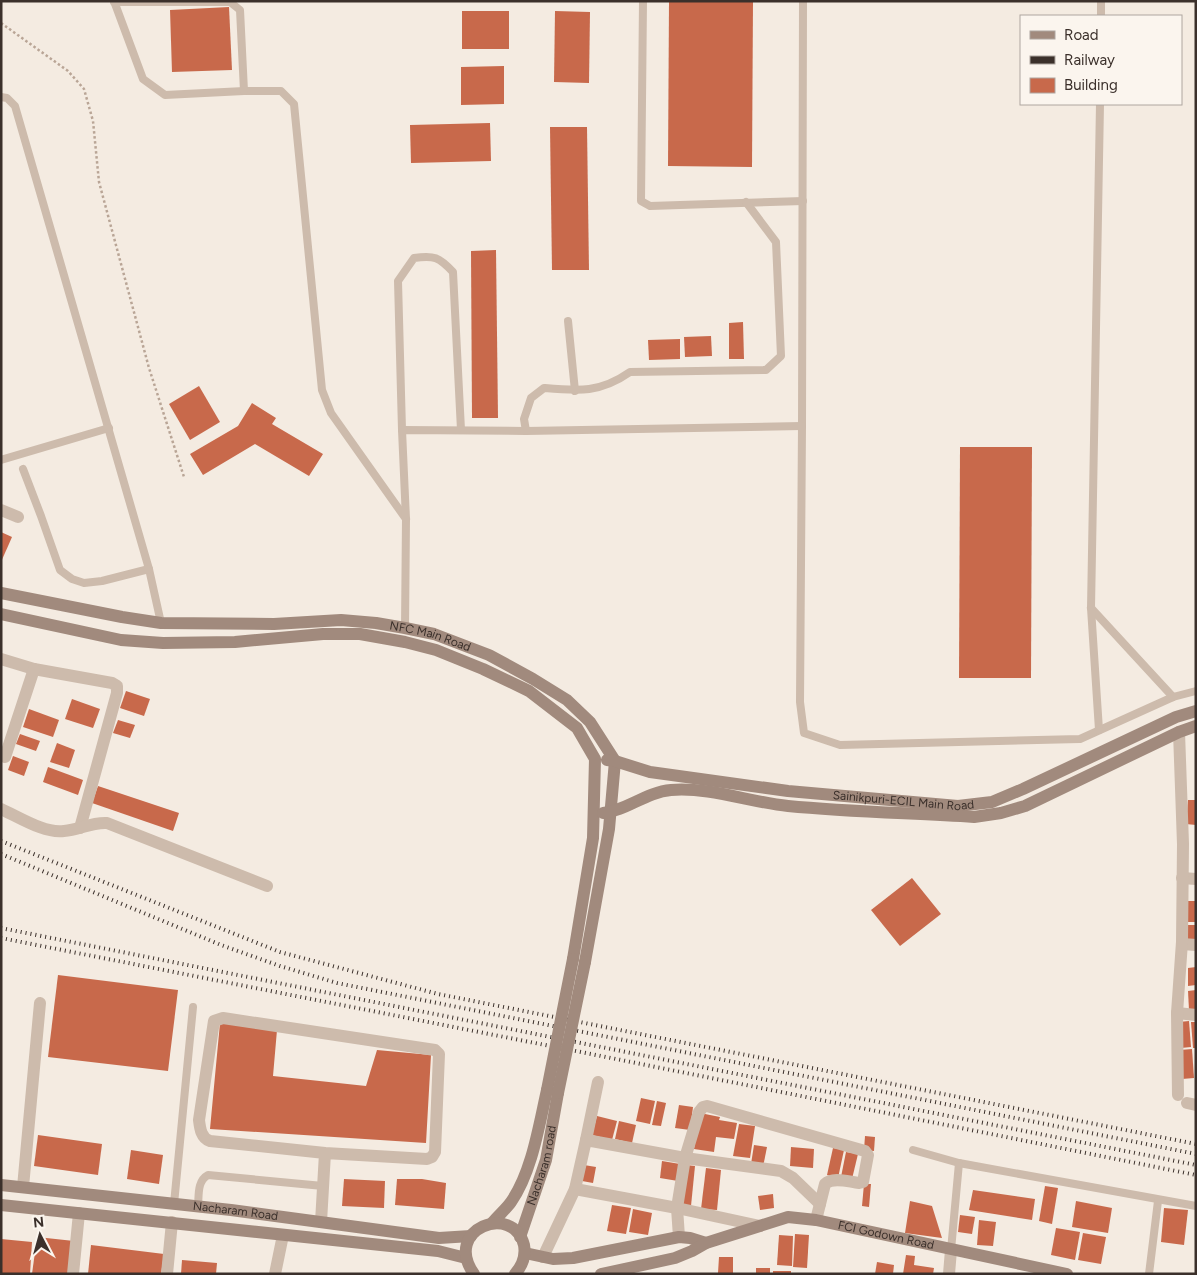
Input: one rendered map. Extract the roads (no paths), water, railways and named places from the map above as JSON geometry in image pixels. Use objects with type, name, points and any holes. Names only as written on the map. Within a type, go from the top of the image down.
[{"type":"main road","name":"NFC Main Road","points":[[1,593],[122,618],[161,623],[274,624],[341,620],[376,622],[434,634],[489,655],[567,700],[590,722],[615,761]]},
{"type":"main road","name":"NFC Main Road","points":[[1,614],[121,640],[164,644],[235,642],[323,634],[360,634],[405,642],[436,650],[482,668],[529,691],[577,728],[595,759]]},
{"type":"main road","name":"Sainikpuri-ECIL Main Road","points":[[595,759],[615,761],[650,772],[788,791],[958,806],[992,802],[1176,717],[1196,711]]},
{"type":"main road","name":"Sainikpuri-ECIL Main Road","points":[[595,814],[611,812],[644,796],[670,790],[697,790],[787,806],[974,817],[1002,813],[1025,806],[1179,732],[1196,726]]},
{"type":"main road","points":[[579,961],[595,814],[595,759]]},
{"type":"main road","points":[[553,1092],[611,812],[615,761]]},
{"type":"main road","name":"Nacharam road","points":[[471,1236],[477,1229],[494,1222],[512,1201],[523,1179],[553,1092]]},
{"type":"main road","name":"Nacharam road","points":[[520,1237],[546,1160],[553,1092]]},
{"type":"main road","name":"Nacharam Road","points":[[1,1185],[198,1206],[439,1238],[471,1236]]},
{"type":"main road","name":"Nacharam Road","points":[[1,1205],[438,1251],[466,1258]]},
{"type":"main road","name":"FCI Godown Road","points":[[601,1274],[675,1258],[706,1243],[788,1217],[816,1220],[1067,1274]]},
{"type":"main road","points":[[494,1222],[508,1226],[516,1231],[520,1237],[525,1253],[520,1268],[515,1274]]},
{"type":"main road","points":[[323,1223],[324,1239]]},
{"type":"main road","points":[[471,1236],[467,1243],[466,1258],[474,1274]]},
{"type":"main road","points":[[525,1253],[543,1257],[573,1258],[679,1237],[706,1243]]},
{"type":"street","points":[[1,510],[18,517]]},
{"type":"street","points":[[1,659],[34,669],[112,683],[116,686],[117,693],[80,828]]},
{"type":"street","points":[[5,757],[34,669]]},
{"type":"street","points":[[1179,732],[1190,845],[1182,878],[1182,944],[1177,1013],[1187,1101]]},
{"type":"street","points":[[1,809],[49,831],[64,832],[93,823],[107,823],[267,886]]},
{"type":"street","points":[[1182,878],[1196,879]]},
{"type":"street","points":[[1182,944],[1196,945]]},
{"type":"street","points":[[23,1187],[40,1002]]},
{"type":"street","points":[[1177,1013],[1196,1015]]},
{"type":"street","points":[[223,1018],[351,1036],[435,1050],[439,1054],[435,1152],[432,1157],[427,1159],[325,1153],[206,1140],[200,1129],[200,1120],[214,1020],[223,1018]]},
{"type":"street","points":[[543,1257],[575,1189],[598,1082]]},
{"type":"street","points":[[679,1237],[677,1208],[685,1158],[699,1112],[703,1107],[708,1106],[865,1151],[868,1155],[863,1182],[833,1179],[828,1181],[825,1184],[816,1220]]},
{"type":"street","points":[[586,1140],[685,1158],[781,1171],[793,1178],[820,1204]]},
{"type":"street","points":[[323,1223],[325,1153]]},
{"type":"street","points":[[575,1189],[760,1226]]},
{"type":"street","points":[[73,1274],[79,1213]]},
{"type":"street","points":[[167,1274],[172,1222]]},
{"type":"street","points":[[275,1274],[283,1235]]},
{"type":"street","points":[[949,1274],[951,1250]]},
{"type":"lane","points":[[644,1],[641,201],[650,206],[803,200]]},
{"type":"lane","points":[[802,1],[803,200],[800,702],[804,733],[840,745],[1080,739],[1173,697],[1196,691]]},
{"type":"lane","points":[[1101,1],[1101,15]]},
{"type":"lane","points":[[244,91],[240,10],[230,2],[114,2],[143,79],[165,95],[281,91],[294,104],[322,390],[331,413],[406,518]]},
{"type":"lane","points":[[1,97],[7,98],[16,106],[149,569],[161,623]]},
{"type":"lane","points":[[1099,730],[1091,608],[1100,105]]},
{"type":"lane","points":[[526,431],[524,419],[531,398],[544,388],[574,390],[596,388],[616,382],[630,372],[766,370],[781,356],[776,242],[746,202]]},
{"type":"lane","points":[[405,628],[406,518],[398,281],[414,258],[428,256],[441,260],[453,272],[461,430]]},
{"type":"lane","points":[[568,321],[574,390]]},
{"type":"lane","points":[[402,430],[526,431],[802,426]]},
{"type":"lane","points":[[1,460],[109,428]]},
{"type":"lane","points":[[23,469],[42,516],[60,570],[72,579],[84,583],[102,581],[149,569]]},
{"type":"lane","points":[[1091,608],[1173,697]]},
{"type":"lane","points":[[174,1204],[193,1008]]},
{"type":"lane","points":[[913,1150],[959,1163],[1196,1206]]},
{"type":"lane","points":[[951,1250],[959,1163]]},
{"type":"lane","points":[[198,1206],[200,1182],[202,1178],[208,1175],[323,1186]]},
{"type":"lane","points":[[1149,1274],[1158,1200]]},
{"type":"railway","points":[[1,841],[280,952],[438,994],[1196,1144]]},
{"type":"railway","points":[[1,854],[221,945],[280,966],[337,983],[1196,1154]]},
{"type":"railway","points":[[1,928],[1196,1165]]},
{"type":"railway","points":[[1,938],[1196,1175]]}]
